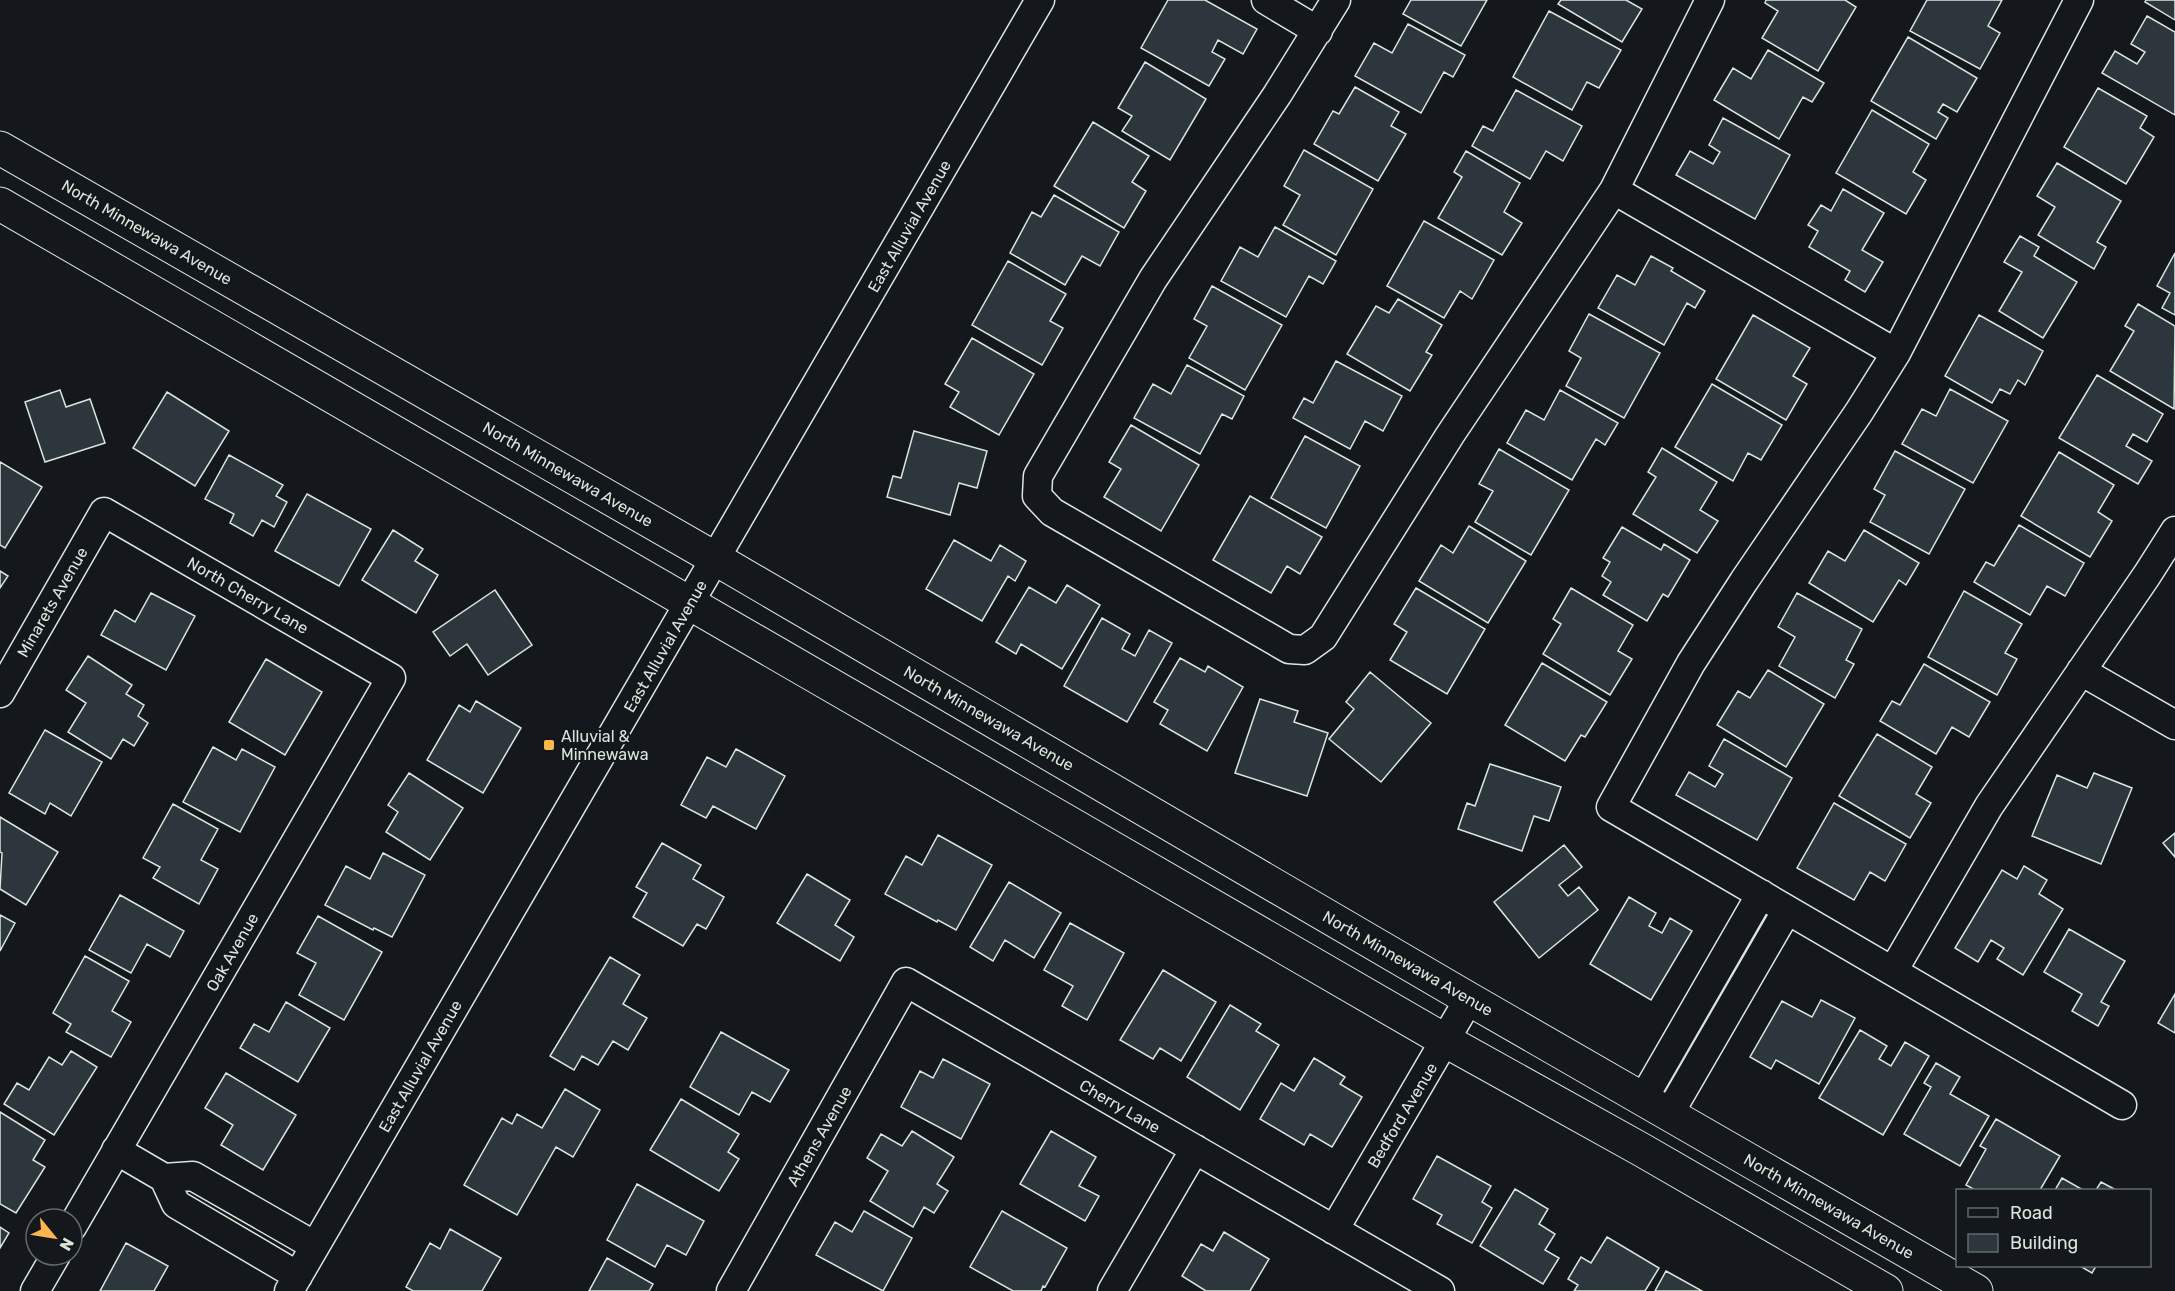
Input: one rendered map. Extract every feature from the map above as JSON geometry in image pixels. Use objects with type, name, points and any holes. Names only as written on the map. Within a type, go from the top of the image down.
[{"type":"main road","name":"North Minnewawa Avenue","points":[[0,148],[716,559],[1469,999],[1976,1291]]},
{"type":"main road","points":[[0,204],[1446,1041],[1642,1150],[1886,1291]]},
{"type":"street","name":"East Alluvial Avenue","points":[[293,1283],[1040,0]]},
{"type":"street","points":[[1266,0],[1318,31]]},
{"type":"street","points":[[1334,1],[1318,31],[1153,279],[1038,476],[1037,496],[1052,512],[1289,649],[1305,650],[1323,637],[1449,435],[1580,244],[1614,190],[1710,0]]},
{"type":"street","points":[[2079,0],[1896,353],[1697,654],[1611,807],[2122,1105]]},
{"type":"street","points":[[1614,190],[1896,353]]},
{"type":"street","name":"North Cherry Lane","points":[[104,512],[391,678]]},
{"type":"street","name":"Minarets Avenue","points":[[0,693],[104,512]]},
{"type":"street","points":[[1893,971],[1989,806],[2175,531]]},
{"type":"street","points":[[2081,671],[2175,725]]},
{"type":"street","name":"Oak Avenue","points":[[83,1207],[391,678]]},
{"type":"street","points":[[1656,1107],[1761,894]]},
{"type":"street","points":[[1656,1107],[1787,910]]},
{"type":"street","name":"Cherry Lane","points":[[906,982],[1334,1230]]},
{"type":"street","name":"Athens Avenue","points":[[731,1291],[906,982]]},
{"type":"street","name":"Bedford Avenue","points":[[1334,1230],[1469,999]]},
{"type":"street","points":[[1112,1291],[1195,1149]]},
{"type":"street","points":[[116,1150],[164,1178],[194,1176],[315,1246]]},
{"type":"street","points":[[164,1178],[176,1204],[225,1231],[293,1283]]},
{"type":"street","points":[[225,1231],[241,1203]]},
{"type":"street","points":[[1334,1230],[1440,1291]]},
{"type":"street","points":[[35,1291],[49,1267]]},
{"type":"building","points":[[1168,0],[1205,0],[1257,29],[1243,54],[1218,40],[1212,52],[1225,59],[1209,86],[1141,48]]},
{"type":"building","points":[[1411,0],[1487,0],[1461,46],[1403,14]]},
{"type":"building","points":[[1561,0],[1626,0],[1642,9],[1622,42],[1558,4]]},
{"type":"building","points":[[1766,0],[1845,0],[1856,7],[1818,71],[1762,38],[1778,11],[1765,3]]},
{"type":"building","points":[[1927,0],[2002,0],[1988,26],[2000,33],[1980,69],[1910,31]]},
{"type":"building","points":[[2146,0],[2175,0],[2175,20],[2145,2]]},
{"type":"building","points":[[1549,11],[1621,50],[1599,88],[1587,82],[1572,110],[1513,77]]},
{"type":"building","points":[[2147,16],[2175,32],[2175,115],[2102,73],[2115,51],[2137,64],[2145,52],[2131,44]]},
{"type":"building","points":[[1408,24],[1465,55],[1453,77],[1444,72],[1421,113],[1355,76],[1374,43],[1392,53]]},
{"type":"building","points":[[1908,37],[1977,78],[1957,112],[1943,104],[1938,112],[1948,118],[1936,139],[1871,101]]},
{"type":"building","points":[[1768,50],[1824,83],[1812,102],[1803,97],[1779,139],[1714,100],[1733,68],[1751,79]]},
{"type":"building","points":[[1145,62],[1206,99],[1170,160],[1122,131],[1132,116],[1118,108]]},
{"type":"building","points":[[1355,87],[1399,112],[1391,126],[1406,134],[1378,181],[1314,144],[1333,111],[1339,114]]},
{"type":"building","points":[[2098,88],[2147,116],[2140,128],[2154,137],[2126,184],[2064,147]]},
{"type":"building","points":[[1516,90],[1582,126],[1563,161],[1546,151],[1530,179],[1472,146],[1483,126],[1493,131]]},
{"type":"building","points":[[1872,110],[1929,144],[1913,172],[1926,180],[1906,214],[1836,173]]},
{"type":"building","points":[[1723,118],[1790,155],[1755,219],[1676,175],[1690,151],[1713,164],[1720,152],[1709,145]]},
{"type":"building","points":[[1093,122],[1149,156],[1132,182],[1146,191],[1124,228],[1054,186]]},
{"type":"building","points":[[1304,150],[1373,189],[1336,255],[1283,225],[1300,195],[1284,186]]},
{"type":"building","points":[[1466,151],[1520,183],[1504,212],[1522,223],[1502,255],[1438,218],[1462,177],[1454,172]]},
{"type":"building","points":[[2057,163],[2121,201],[2097,242],[2106,247],[2094,269],[2038,235],[2055,207],[2037,196]]},
{"type":"building","points":[[1843,189],[1884,213],[1862,250],[1883,262],[1865,292],[1845,280],[1850,271],[1809,247],[1818,231],[1808,225],[1821,205],[1831,211]]},
{"type":"building","points":[[1054,195],[1119,232],[1100,266],[1082,256],[1065,285],[1010,253],[1032,212],[1041,217]]},
{"type":"building","points":[[1424,221],[1494,260],[1472,299],[1460,291],[1444,318],[1387,286]]},
{"type":"building","points":[[1275,227],[1336,261],[1323,284],[1309,276],[1286,317],[1221,281],[1240,247],[1258,257]]},
{"type":"building","points":[[2020,236],[2039,247],[2034,256],[2077,282],[2043,338],[1999,311],[2022,272],[2004,262]]},
{"type":"building","points":[[2175,253],[2175,315],[2162,308],[2170,293],[2157,286]]},
{"type":"building","points":[[1651,256],[1673,268],[1671,271],[1705,291],[1695,308],[1687,303],[1664,345],[1598,308],[1617,275],[1635,285]]},
{"type":"building","points":[[1008,261],[1066,294],[1050,321],[1063,328],[1042,365],[972,325]]},
{"type":"building","points":[[1212,286],[1282,325],[1245,390],[1189,358],[1207,326],[1194,319]]},
{"type":"building","points":[[1398,299],[1442,325],[1426,352],[1432,355],[1410,391],[1347,354],[1376,306],[1389,313]]},
{"type":"building","points":[[2138,304],[2175,326],[2174,409],[2110,371],[2134,331],[2125,326]]},
{"type":"building","points":[[1589,314],[1660,353],[1624,418],[1566,386],[1581,358],[1569,351]]},
{"type":"building","points":[[1753,315],[1810,348],[1793,376],[1807,384],[1786,420],[1716,379]]},
{"type":"building","points":[[1979,315],[2043,351],[2025,385],[2018,380],[2010,394],[2000,389],[1992,403],[1945,376]]},
{"type":"building","points":[[972,338],[1034,374],[999,435],[950,407],[959,392],[945,384]]},
{"type":"building","points":[[1336,361],[1402,396],[1383,431],[1365,421],[1350,449],[1293,418],[1304,398],[1313,403]]},
{"type":"building","points":[[1187,365],[1244,396],[1232,419],[1222,414],[1200,454],[1134,418],[1153,384],[1171,394]]},
{"type":"building","points":[[2097,375],[2163,414],[2147,442],[2133,434],[2126,446],[2152,461],[2138,484],[2059,438]]},
{"type":"building","points":[[1712,384],[1782,425],[1761,460],[1748,453],[1733,481],[1675,447]]},
{"type":"building","points":[[1950,389],[2008,421],[1973,483],[1902,444],[1922,409],[1936,416]]},
{"type":"building","points":[[60,390],[66,407],[90,399],[105,443],[45,462],[25,402]]},
{"type":"building","points":[[1560,390],[1618,423],[1605,445],[1596,439],[1572,480],[1507,443],[1526,410],[1544,420]]},
{"type":"building","points":[[167,392],[229,431],[195,486],[133,448]]},
{"type":"building","points":[[1131,425],[1199,465],[1161,531],[1104,497],[1121,469],[1109,462]]},
{"type":"building","points":[[914,431],[987,451],[977,488],[959,483],[950,515],[887,497],[893,476],[901,478]]},
{"type":"building","points":[[1305,436],[1360,466],[1326,528],[1271,498]]},
{"type":"building","points":[[1662,448],[1717,482],[1700,510],[1718,521],[1697,553],[1633,514],[1656,477],[1648,472]]},
{"type":"building","points":[[1499,449],[1569,490],[1531,555],[1475,522],[1493,491],[1479,484]]},
{"type":"building","points":[[1895,451],[1965,489],[1929,554],[1870,522],[1885,495],[1874,489]]},
{"type":"building","points":[[2059,452],[2114,485],[2098,512],[2112,521],[2090,557],[2021,516]]},
{"type":"building","points":[[229,455],[283,485],[276,496],[287,502],[274,527],[262,520],[253,536],[230,523],[234,514],[205,499]]},
{"type":"building","points":[[0,462],[42,487],[5,548],[0,545]]},
{"type":"building","points":[[307,494],[371,529],[339,586],[275,551]]},
{"type":"building","points":[[1250,496],[1322,537],[1300,574],[1287,566],[1271,593],[1213,560]]},
{"type":"building","points":[[2019,525],[2084,563],[2065,596],[2047,586],[2030,615],[1974,582],[1986,562],[1994,566]]},
{"type":"building","points":[[1469,526],[1526,561],[1488,623],[1419,581],[1441,545],[1453,553]]},
{"type":"building","points":[[1622,527],[1661,550],[1664,544],[1690,560],[1668,597],[1663,594],[1647,621],[1603,595],[1611,582],[1602,576],[1610,562],[1603,558]]},
{"type":"building","points":[[393,530],[423,549],[415,561],[438,575],[416,613],[362,580]]},
{"type":"building","points":[[1864,530],[1919,563],[1906,585],[1899,580],[1873,622],[1809,583],[1828,551],[1845,561]]},
{"type":"building","points":[[954,540],[991,561],[1000,545],[1026,561],[1015,581],[1008,576],[982,621],[926,589]]},
{"type":"building","points":[[0,571],[8,576],[0,588]]},
{"type":"building","points":[[1067,585],[1100,605],[1062,669],[1021,644],[1016,654],[996,642],[1029,587],[1056,603]]},
{"type":"building","points":[[1416,588],[1485,629],[1447,694],[1390,660],[1407,632],[1394,624]]},
{"type":"building","points":[[1571,588],[1633,625],[1618,651],[1632,659],[1610,695],[1543,654],[1561,624],[1553,619]]},
{"type":"building","points":[[495,590],[532,645],[488,675],[467,644],[450,656],[433,632]]},
{"type":"building","points":[[1964,591],[2022,624],[2005,653],[2017,659],[1997,695],[1928,657]]},
{"type":"building","points":[[151,593],[195,616],[166,670],[101,635],[115,610],[135,622]]},
{"type":"building","points":[[1797,593],[1862,629],[1846,660],[1854,664],[1835,698],[1779,666],[1795,637],[1778,627]]},
{"type":"building","points":[[1102,618],[1130,634],[1122,649],[1135,656],[1149,630],[1172,643],[1127,722],[1064,686]]},
{"type":"building","points":[[88,656],[132,685],[126,694],[144,705],[138,716],[148,723],[134,746],[123,739],[111,759],[68,732],[86,703],[66,690]]},
{"type":"building","points":[[1180,658],[1205,672],[1208,666],[1243,687],[1207,751],[1160,724],[1168,710],[1154,702]]},
{"type":"building","points":[[266,659],[322,692],[285,755],[229,722]]},
{"type":"building","points":[[1542,663],[1607,702],[1585,737],[1581,735],[1565,761],[1505,725]]},
{"type":"building","points":[[1924,664],[1990,702],[1969,737],[1952,727],[1936,754],[1880,721],[1892,701],[1900,705]]},
{"type":"building","points":[[1768,670],[1824,704],[1786,767],[1717,725],[1738,691],[1750,698]]},
{"type":"building","points":[[1370,672],[1431,723],[1381,782],[1329,739],[1354,709],[1346,702]]},
{"type":"building","points":[[1260,699],[1298,711],[1294,722],[1328,733],[1307,796],[1235,773]]},
{"type":"building","points":[[476,701],[521,728],[483,793],[427,760],[459,705],[470,712]]},
{"type":"building","points":[[45,730],[102,762],[71,816],[50,803],[45,814],[9,793]]},
{"type":"building","points":[[1877,734],[1932,767],[1916,794],[1931,803],[1910,838],[1839,796]]},
{"type":"building","points":[[1724,739],[1792,778],[1757,840],[1676,795],[1689,772],[1715,787],[1723,774],[1709,766]]},
{"type":"building","points":[[213,747],[236,760],[242,749],[275,767],[240,832],[183,802]]},
{"type":"building","points":[[736,749],[785,776],[756,829],[713,806],[706,818],[681,805],[707,757],[726,767]]},
{"type":"building","points":[[1490,764],[1561,787],[1549,821],[1534,816],[1522,851],[1458,829],[1467,803],[1475,806]]},
{"type":"building","points":[[409,773],[463,808],[430,860],[386,832],[398,812],[388,805]]},
{"type":"building","points":[[2094,773],[2132,788],[2101,864],[2032,836],[2057,775],[2087,788]]},
{"type":"building","points":[[1834,803],[1906,844],[1885,881],[1870,872],[1854,900],[1797,868]]},
{"type":"building","points":[[173,804],[218,829],[201,860],[218,869],[199,904],[153,878],[160,867],[143,858]]},
{"type":"building","points":[[0,817],[58,852],[26,905],[0,889],[2,853],[0,852]]},
{"type":"building","points":[[2175,833],[2175,857],[2163,843]]},
{"type":"building","points":[[938,835],[992,865],[956,930],[885,894],[906,856],[922,865]]},
{"type":"building","points":[[662,843],[701,865],[693,879],[724,897],[706,929],[697,924],[683,946],[633,917],[647,893],[636,887]]},
{"type":"building","points":[[1564,845],[1582,867],[1559,885],[1568,896],[1579,887],[1598,910],[1539,958],[1494,902]]},
{"type":"building","points":[[383,853],[425,875],[392,937],[374,928],[373,930],[325,905],[346,866],[370,879]]},
{"type":"building","points":[[2024,866],[2047,880],[2039,894],[2063,909],[2023,975],[1997,959],[2004,948],[1991,940],[1978,962],[1955,948],[2002,870],[2017,879]]},
{"type":"building","points":[[807,874],[850,900],[835,925],[854,937],[840,961],[777,923]]},
{"type":"building","points":[[1009,882],[1061,913],[1034,958],[1005,940],[993,961],[970,947]]},
{"type":"building","points":[[120,895],[184,931],[170,957],[147,944],[131,973],[89,950]]},
{"type":"building","points":[[1629,897],[1656,913],[1649,926],[1662,933],[1670,918],[1692,931],[1651,1000],[1590,964]]},
{"type":"building","points":[[0,915],[15,923],[0,951]]},
{"type":"building","points":[[318,916],[382,952],[344,1020],[299,995],[316,963],[297,953]]},
{"type":"building","points":[[1070,923],[1124,953],[1087,1020],[1062,1006],[1073,986],[1044,970]]},
{"type":"building","points":[[2069,929],[2125,961],[2101,1002],[2109,1006],[2098,1026],[2072,1011],[2082,994],[2044,972]]},
{"type":"building","points":[[85,956],[129,981],[112,1011],[131,1022],[111,1057],[66,1032],[71,1024],[53,1013]]},
{"type":"building","points":[[610,957],[640,975],[623,1004],[647,1018],[628,1050],[613,1041],[598,1065],[582,1056],[574,1070],[550,1056]]},
{"type":"building","points":[[1163,970],[1216,1002],[1181,1061],[1160,1048],[1153,1059],[1120,1040]]},
{"type":"building","points":[[2175,994],[2175,1033],[2158,1023]]},
{"type":"building","points":[[1821,1000],[1855,1018],[1819,1084],[1776,1060],[1771,1069],[1750,1057],[1782,1001],[1812,1017]]},
{"type":"building","points":[[286,1002],[330,1028],[298,1082],[240,1048],[254,1024],[269,1032]]},
{"type":"building","points":[[1230,1005],[1261,1024],[1256,1031],[1279,1045],[1240,1110],[1187,1077]]},
{"type":"building","points":[[1860,1030],[1887,1046],[1879,1059],[1891,1066],[1905,1042],[1929,1056],[1883,1135],[1819,1098]]},
{"type":"building","points":[[721,1032],[789,1070],[770,1102],[752,1092],[739,1115],[690,1087]]},
{"type":"building","points":[[71,1051],[97,1067],[54,1135],[4,1104],[17,1083],[29,1090],[49,1057],[62,1065]]},
{"type":"building","points":[[1314,1058],[1345,1077],[1340,1084],[1362,1097],[1332,1147],[1310,1134],[1304,1145],[1260,1119],[1281,1083],[1294,1091]]},
{"type":"building","points":[[943,1059],[990,1084],[961,1139],[901,1107],[920,1071],[933,1078]]},
{"type":"building","points":[[1936,1063],[1960,1077],[1950,1094],[1989,1116],[1960,1166],[1904,1134],[1931,1087],[1924,1083]]},
{"type":"building","points":[[226,1073],[296,1115],[263,1170],[221,1145],[233,1125],[205,1108]]},
{"type":"building","points":[[565,1089],[600,1110],[573,1157],[556,1147],[517,1215],[464,1185],[502,1118],[512,1124],[517,1114],[542,1128]]},
{"type":"building","points":[[681,1099],[739,1134],[728,1152],[739,1159],[719,1191],[650,1150]]},
{"type":"building","points":[[0,1112],[45,1140],[33,1160],[45,1167],[16,1213],[0,1204]]},
{"type":"building","points":[[1996,1119],[2060,1156],[2041,1189],[1973,1189],[1966,1185],[1986,1149],[1980,1146]]},
{"type":"building","points":[[912,1131],[954,1157],[937,1184],[948,1191],[934,1213],[924,1207],[913,1227],[870,1201],[888,1171],[867,1158],[881,1134],[902,1146]]},
{"type":"building","points":[[1051,1131],[1096,1157],[1079,1186],[1099,1196],[1085,1221],[1020,1184]]},
{"type":"building","points":[[1437,1156],[1491,1186],[1482,1202],[1492,1208],[1472,1243],[1437,1224],[1442,1215],[1413,1199]]},
{"type":"building","points":[[2062,1178],[2081,1189],[2056,1189]]},
{"type":"building","points":[[2101,1182],[2114,1189],[2097,1189]]},
{"type":"building","points":[[637,1184],[704,1221],[686,1255],[667,1245],[655,1267],[607,1240]]},
{"type":"building","points":[[1515,1189],[1548,1209],[1539,1224],[1555,1234],[1545,1250],[1559,1258],[1543,1284],[1480,1246]]},
{"type":"building","points":[[864,1211],[912,1238],[883,1291],[816,1255],[835,1222],[852,1232]]},
{"type":"building","points":[[1002,1211],[1067,1248],[1041,1291],[1013,1291],[970,1267]]},
{"type":"building","points":[[0,1227],[9,1233],[0,1248]]},
{"type":"building","points":[[450,1229],[501,1258],[482,1291],[413,1291],[406,1287],[430,1243],[440,1249]]},
{"type":"building","points":[[1224,1232],[1269,1259],[1250,1291],[1206,1291],[1182,1276],[1201,1244],[1213,1251]]},
{"type":"building","points":[[1607,1237],[1659,1268],[1645,1291],[1574,1291],[1578,1285],[1568,1279],[1581,1257],[1591,1263]]},
{"type":"building","points":[[126,1243],[168,1266],[154,1291],[100,1291]]},
{"type":"building","points":[[607,1258],[653,1284],[649,1291],[589,1291]]},
{"type":"building","points":[[2082,1267],[2095,1267],[2092,1273]]},
{"type":"building","points":[[1666,1271],[1702,1291],[1655,1291]]},
{"type":"place","name":"Alluvial & Minnewawa","points":[[549,745]]}]
